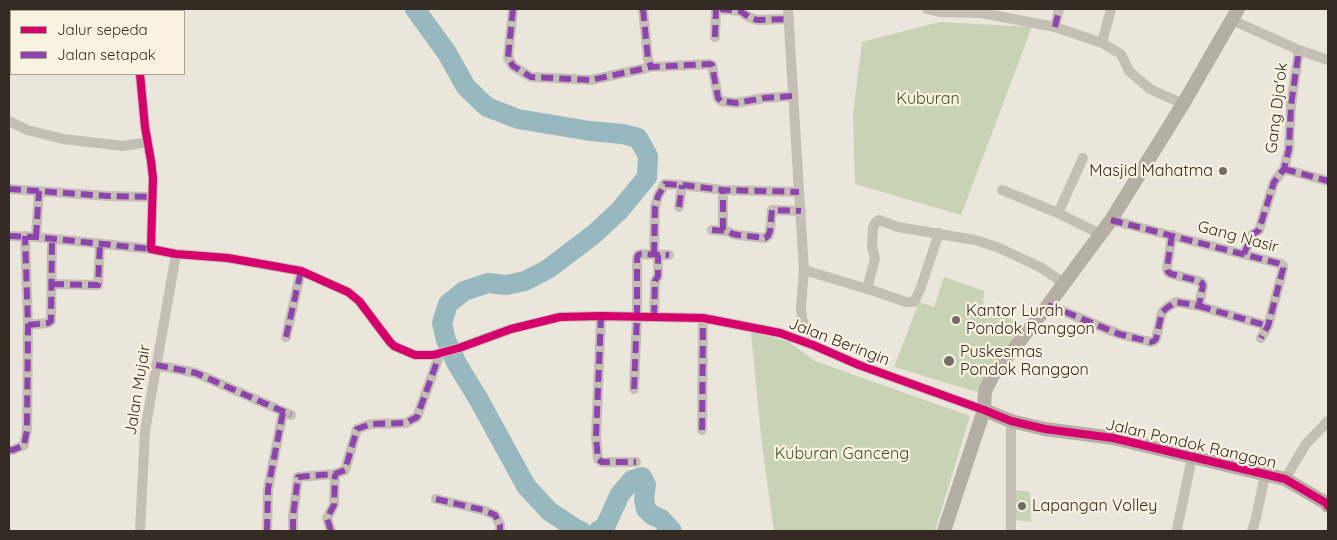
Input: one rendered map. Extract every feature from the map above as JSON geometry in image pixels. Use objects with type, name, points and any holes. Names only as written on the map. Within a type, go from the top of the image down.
[{"type":"street","points":[[513,9],[508,58],[513,66],[531,77],[591,80],[651,67],[710,64],[712,65],[718,98],[726,102],[736,103],[764,98],[793,96]]},
{"type":"street","points":[[643,9],[648,59],[651,67]]},
{"type":"street","points":[[715,37],[716,9]]},
{"type":"street","points":[[720,9],[740,11],[757,20],[789,14]]},
{"type":"street","points":[[927,9],[940,12],[982,13],[1055,27],[1102,43],[1122,54],[1129,71],[1150,89],[1183,104]]},
{"type":"street","points":[[1055,27],[1059,9]]},
{"type":"street","points":[[1102,43],[1111,9]]},
{"type":"street","name":"Jalan Beringin","points":[[789,14],[804,270],[801,307],[802,319],[813,345]]},
{"type":"street","points":[[944,531],[984,410],[985,391],[993,375],[1111,220],[1183,104],[1235,14],[1299,50],[1328,60]]},
{"type":"street","name":"Gang Dja'ok","points":[[1244,254],[1252,235],[1259,230],[1274,182],[1284,169],[1289,149],[1291,105],[1299,50]]},
{"type":"street","points":[[140,75],[145,127],[151,161],[153,197],[151,249]]},
{"type":"street","points":[[9,121],[26,130],[63,139],[123,146],[148,142]]},
{"type":"street","points":[[1058,213],[1083,158]]},
{"type":"street","points":[[1284,169],[1328,181]]},
{"type":"street","points":[[654,317],[654,281],[658,276],[656,201],[665,184],[682,184],[723,190],[798,192]]},
{"type":"street","points":[[679,207],[682,184]]},
{"type":"street","points":[[9,189],[153,197]]},
{"type":"street","points":[[723,190],[717,230],[765,238],[770,231],[772,210],[801,211]]},
{"type":"street","points":[[1002,190],[1058,213],[1100,234]]},
{"type":"street","points":[[36,237],[39,191]]},
{"type":"street","name":"Gang Nasir","points":[[1111,220],[1281,264],[1283,266],[1268,326],[1261,338]]},
{"type":"street","points":[[867,289],[876,258],[872,247],[873,228],[877,221],[883,221],[898,227],[975,240],[997,247],[1040,267],[1064,283]]},
{"type":"street","points":[[804,270],[906,302],[914,302],[920,290],[939,233]]},
{"type":"street","points":[[1172,235],[1168,272],[1202,283],[1200,306]]},
{"type":"street","name":"Jalan Beringin","points":[[9,236],[36,237],[151,249],[176,254],[228,258],[301,271],[348,292],[360,301],[394,346],[416,354],[440,353],[511,329],[560,317],[637,316],[703,318],[780,333],[860,366],[984,410]]},
{"type":"street","points":[[9,450],[24,445],[27,430],[28,324],[25,236]]},
{"type":"street","points":[[28,324],[45,324],[51,321],[52,239]]},
{"type":"street","points":[[52,284],[98,284],[100,244]]},
{"type":"street","name":"Jalan Mujair","points":[[140,531],[145,431],[176,254]]},
{"type":"street","points":[[634,389],[637,258],[641,254],[669,255]]},
{"type":"street","points":[[286,337],[301,271]]},
{"type":"street","points":[[1048,305],[1119,334],[1152,342],[1156,340],[1162,312],[1176,302],[1200,306],[1268,326]]},
{"type":"street","points":[[601,316],[596,437],[598,459],[602,462],[636,462]]},
{"type":"street","points":[[702,430],[703,318]]},
{"type":"street","points":[[293,531],[298,477],[335,474],[345,470],[357,429],[371,424],[406,424],[417,417],[440,353]]},
{"type":"street","points":[[156,365],[196,373],[287,414],[268,489],[267,531]]},
{"type":"street","name":"Jalan Pondok Ranggon","points":[[984,410],[1011,421],[1045,429],[1113,438],[1285,479],[1328,506]]},
{"type":"street","points":[[1011,421],[1011,531]]},
{"type":"street","points":[[1285,479],[1306,444],[1328,421]]},
{"type":"street","points":[[1177,529],[1192,458]]},
{"type":"street","points":[[331,531],[327,518],[334,505],[335,474]]},
{"type":"street","points":[[1252,531],[1265,475]]},
{"type":"street","points":[[436,499],[495,514],[500,525],[500,531]]},
{"type":"green space","name":"Kuburan","points":[[939,22],[1032,27],[961,215],[855,184],[853,114],[862,42]]},
{"type":"green space","points":[[944,277],[984,291],[983,309],[1022,323],[977,392],[894,367],[919,302],[934,307]]},
{"type":"green space","name":"Kuburan Ganceng","points":[[751,332],[789,342],[815,361],[970,416],[935,531],[774,531],[762,446]]},
{"type":"green space","name":"Lapangan Volley","points":[[1014,490],[1030,492],[1031,522],[1015,520]]},
{"type":"waterway","points":[[415,9],[447,53],[466,87],[487,107],[518,119],[590,131],[623,134],[638,138],[648,156],[647,177],[619,211],[593,235],[548,269],[525,281],[506,285],[488,283],[464,291],[448,304],[442,323],[446,340],[457,364],[526,486],[549,511],[581,531]]},
{"type":"waterway","points":[[598,531],[605,527],[620,494],[632,480],[642,477],[646,485],[644,499],[646,509],[652,515],[661,519],[672,531]]},
{"type":"marked path","points":[[106,9],[110,10]]},
{"type":"marked path","points":[[513,9],[508,58],[513,66],[531,77],[591,80],[651,67],[710,64],[712,65],[718,98],[721,101],[736,103],[764,98],[793,96]]},
{"type":"marked path","points":[[643,9],[648,59],[651,67]]},
{"type":"marked path","points":[[715,37],[716,9]]},
{"type":"marked path","points":[[720,9],[740,11],[757,20],[789,19]]},
{"type":"marked path","points":[[1055,27],[1059,9]]},
{"type":"marked path","points":[[1244,254],[1252,235],[1259,230],[1274,182],[1284,169],[1289,149],[1291,105],[1299,50]]},
{"type":"marked path","points":[[1284,169],[1328,181]]},
{"type":"marked path","points":[[654,254],[655,207],[658,196],[665,184],[723,190],[799,192]]},
{"type":"marked path","points":[[679,207],[682,185]]},
{"type":"marked path","points":[[9,189],[153,197]]},
{"type":"marked path","points":[[723,190],[723,230]]},
{"type":"marked path","points":[[36,237],[39,191]]},
{"type":"marked path","points":[[712,230],[765,238],[770,231],[772,210],[801,211]]},
{"type":"marked path","points":[[1111,220],[1281,264],[1283,269],[1268,326],[1261,338]]},
{"type":"marked path","points":[[1048,305],[1119,334],[1151,342],[1154,341],[1162,312],[1176,302],[1199,306],[1203,285],[1199,281],[1168,272],[1172,235]]},
{"type":"marked path","points":[[9,236],[151,249]]},
{"type":"marked path","points":[[9,450],[24,445],[27,430],[28,325],[25,236]]},
{"type":"marked path","points":[[28,325],[51,321],[52,239]]},
{"type":"marked path","points":[[52,284],[98,285],[100,244]]},
{"type":"marked path","points":[[634,389],[637,258],[641,254],[669,255]]},
{"type":"marked path","points":[[654,317],[658,255]]},
{"type":"marked path","points":[[286,337],[301,271]]},
{"type":"marked path","points":[[1199,306],[1268,326]]},
{"type":"marked path","points":[[601,316],[596,437],[598,459],[602,462],[636,462]]},
{"type":"marked path","points":[[702,430],[703,318]]},
{"type":"marked path","points":[[293,531],[298,477],[335,474],[345,470],[357,429],[371,424],[406,423],[417,417],[438,359],[437,354]]},
{"type":"marked path","points":[[156,365],[196,373],[291,415]]},
{"type":"marked path","points":[[267,531],[268,489],[283,412]]},
{"type":"marked path","points":[[331,531],[327,518],[334,505],[335,474]]},
{"type":"marked path","points":[[436,499],[483,510],[495,515],[500,525],[500,531]]},
{"type":"cycle path","points":[[140,75],[145,127],[153,178],[151,249],[176,254],[228,258],[301,271],[348,292],[359,301],[394,346],[415,355],[433,355],[459,348],[511,329],[560,317],[703,318],[780,333],[859,365],[1011,421],[1045,429],[1113,438],[1285,479],[1328,506]]},
{"type":"place","name":"Masjid Mahatma","points":[[1223,171]]},
{"type":"place","name":"Kantor Lurah Pondok Ranggon","points":[[956,320]]},
{"type":"place","name":"Puskesmas Pondok Ranggon","points":[[949,361]]},
{"type":"place","name":"Lapangan Volley","points":[[1022,506]]}]
